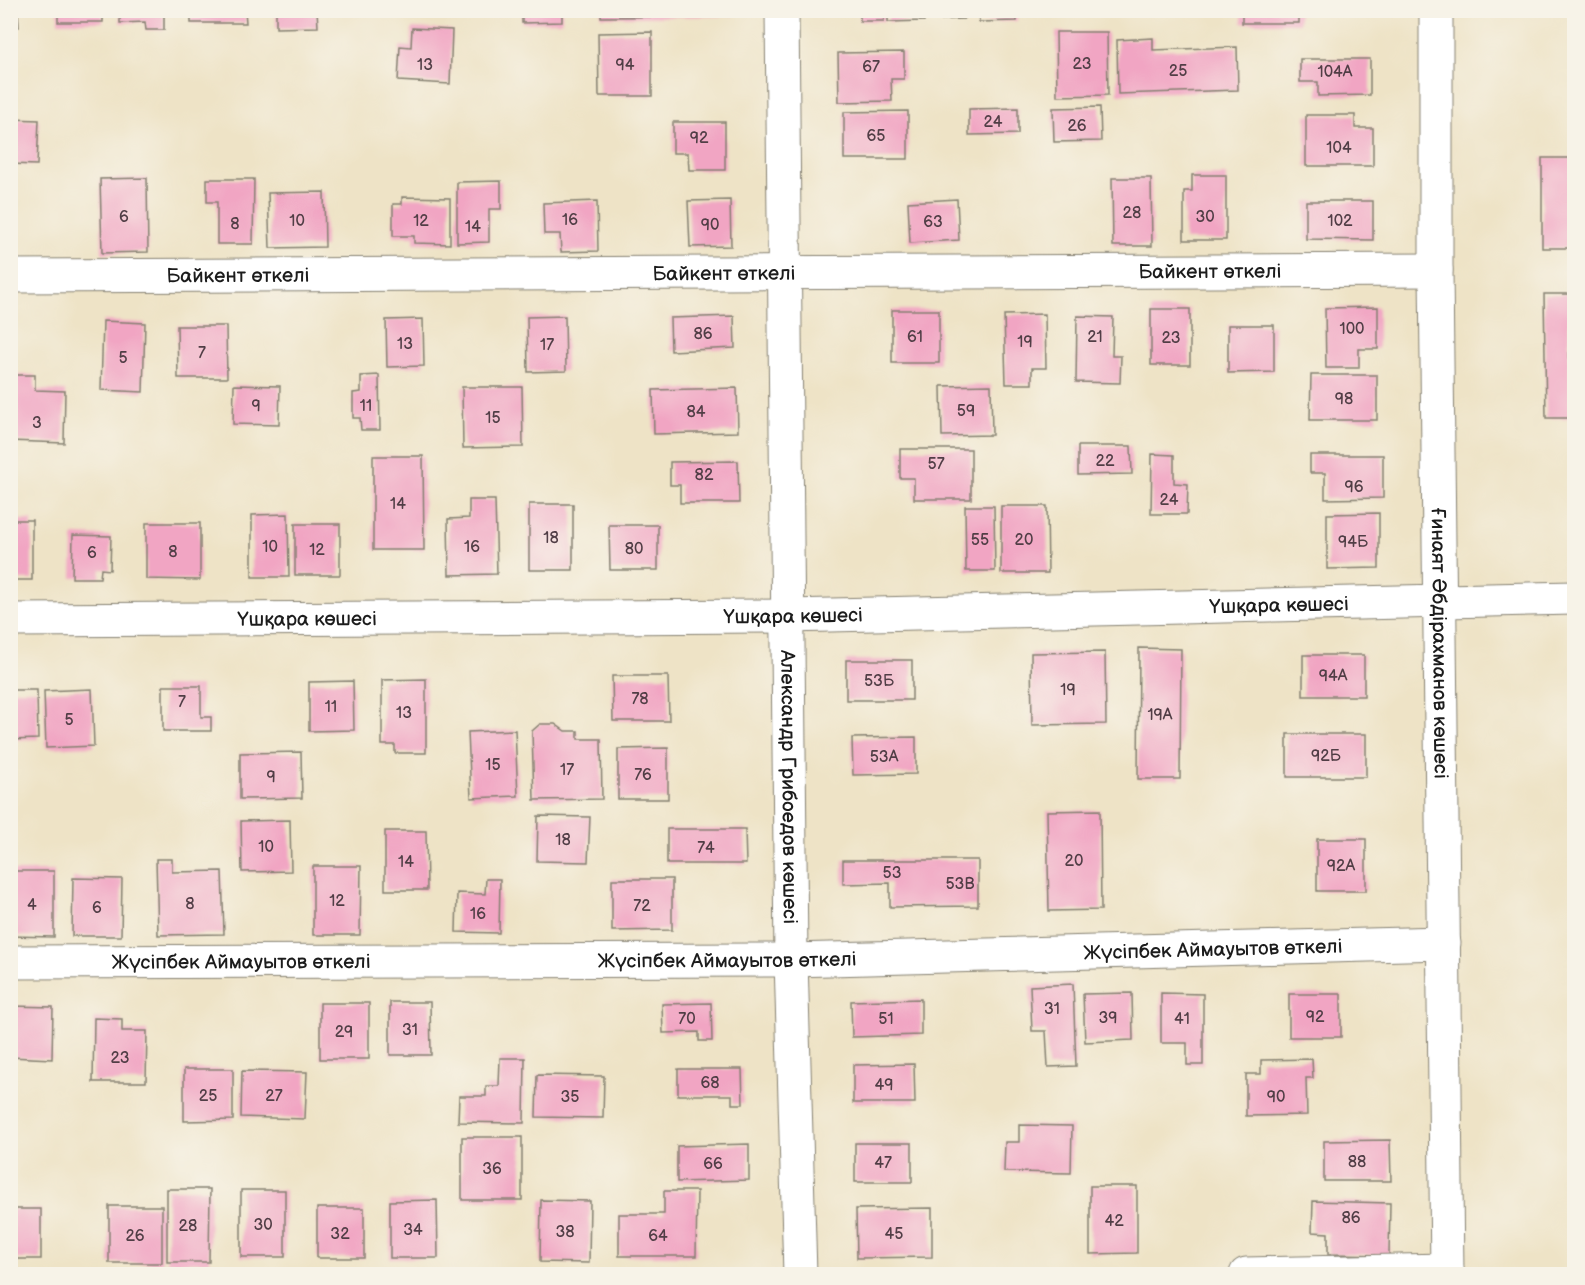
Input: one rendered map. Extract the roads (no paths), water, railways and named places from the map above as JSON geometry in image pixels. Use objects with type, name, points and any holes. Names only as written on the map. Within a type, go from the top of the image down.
[{"type":"street","name":"Александр Грибоедов көшесі","points":[[782,10],[791,960],[800,1275]]},
{"type":"street","name":"Ғинаят Әбдірахманов көшесі","points":[[1436,10],[1436,270],[1447,1273]]},
{"type":"street","name":"Байкент өткелі","points":[[10,276],[1436,270]]},
{"type":"street","name":"Үшқара көшесі","points":[[10,620],[788,616],[1575,598]]},
{"type":"street","name":"Жүсіпбек Аймауытов өткелі","points":[[10,962],[791,960],[1444,943]]},
{"type":"street","points":[[1246,1275],[1447,1273]]}]
